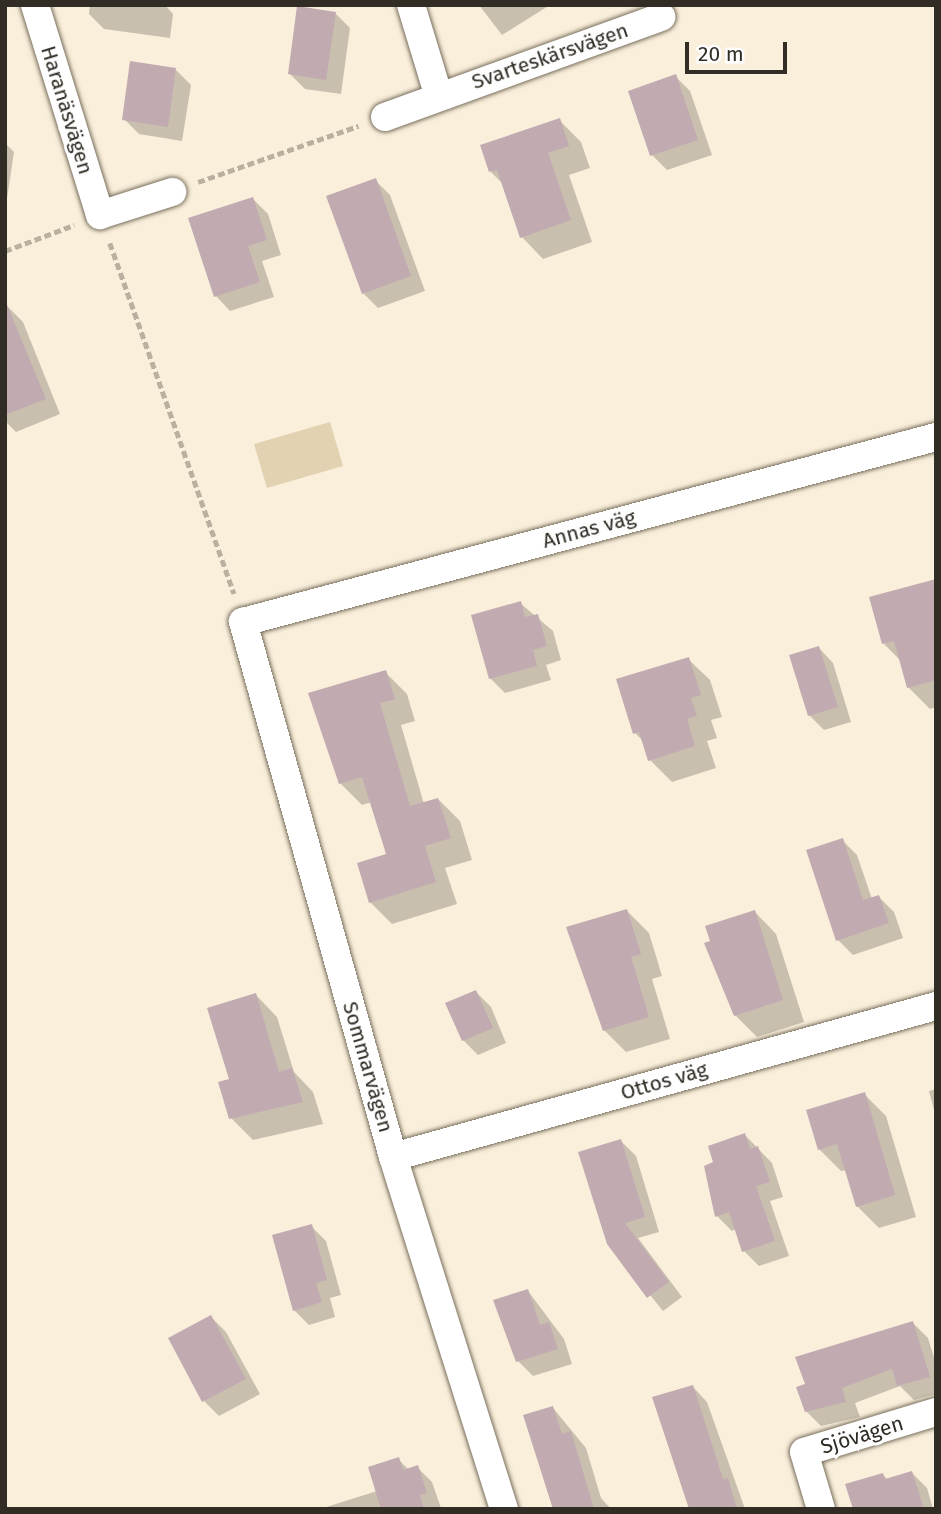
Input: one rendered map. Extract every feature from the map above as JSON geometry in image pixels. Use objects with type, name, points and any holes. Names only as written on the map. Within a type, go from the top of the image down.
[{"type":"street","name":"Haranäsvägen","points":[[35,5],[100,215]]},
{"type":"street","points":[[411,5],[438,94]]},
{"type":"street","name":"Svarteskärsvägen","points":[[385,117],[438,94],[661,17]]},
{"type":"street","points":[[100,215],[172,191]]},
{"type":"street","name":"Annas väg","points":[[243,622],[936,437]]},
{"type":"street","name":"Sommarvägen","points":[[243,622],[393,1157],[504,1509]]},
{"type":"street","name":"Ottos väg","points":[[393,1157],[936,1006]]},
{"type":"street","name":"Sjövägen","points":[[821,1509],[804,1452],[936,1412]]},
{"type":"path","points":[[172,191],[385,117]]},
{"type":"path","points":[[5,251],[100,215],[243,622]]},
{"type":"shaded area","points":[[330,422],[343,466],[267,488],[254,444]]},
{"type":"building","points":[[297,6],[336,12],[326,80],[288,74]]},
{"type":"building","points":[[130,61],[176,68],[168,127],[122,120]]},
{"type":"building","points":[[676,74],[698,140],[650,156],[628,91]]},
{"type":"building","points":[[560,118],[569,146],[548,153],[571,220],[520,238],[497,170],[489,172],[480,145]]},
{"type":"building","points":[[376,178],[411,276],[362,294],[326,196]]},
{"type":"building","points":[[253,197],[267,240],[248,246],[260,282],[214,297],[188,218]]},
{"type":"building","points":[[5,300],[46,399],[5,415]]},
{"type":"building","points":[[936,579],[936,680],[907,688],[894,641],[882,644],[869,597]]},
{"type":"building","points":[[521,601],[525,617],[538,614],[547,646],[533,650],[537,666],[489,679],[471,615]]},
{"type":"building","points":[[819,646],[838,707],[808,716],[789,655]]},
{"type":"building","points":[[689,657],[701,695],[691,698],[697,716],[687,719],[695,746],[648,761],[639,732],[633,734],[616,679]]},
{"type":"building","points":[[386,670],[395,699],[380,703],[410,806],[438,798],[451,838],[425,846],[436,882],[369,903],[357,863],[386,854],[362,777],[339,784],[308,693]]},
{"type":"building","points":[[843,838],[863,900],[879,895],[889,923],[836,941],[806,850]]},
{"type":"building","points":[[627,909],[641,954],[631,957],[649,1017],[603,1031],[566,927]]},
{"type":"building","points":[[755,910],[783,1000],[734,1016],[704,943],[710,941],[705,926]]},
{"type":"building","points":[[476,990],[493,1028],[462,1041],[445,1003]]},
{"type":"building","points":[[256,993],[279,1072],[292,1068],[303,1102],[229,1119],[218,1082],[229,1079],[207,1008]]},
{"type":"building","points":[[865,1092],[895,1195],[856,1207],[837,1144],[818,1150],[806,1110]]},
{"type":"building","points":[[745,1133],[750,1149],[758,1146],[770,1182],[756,1186],[775,1241],[742,1252],[729,1212],[715,1217],[704,1166],[713,1162],[708,1146]]},
{"type":"building","points":[[621,1139],[645,1217],[625,1223],[669,1282],[647,1298],[607,1244],[578,1152]]},
{"type":"building","points":[[312,1224],[327,1280],[316,1283],[322,1302],[293,1311],[272,1235]]},
{"type":"building","points":[[528,1289],[540,1325],[549,1322],[558,1349],[516,1362],[493,1300]]},
{"type":"building","points":[[211,1315],[246,1379],[202,1402],[168,1338]]},
{"type":"building","points":[[913,1321],[930,1377],[897,1386],[892,1369],[842,1388],[846,1402],[805,1412],[796,1387],[805,1384],[795,1357]]},
{"type":"building","points":[[693,1385],[723,1479],[728,1478],[737,1509],[689,1509],[652,1397]]},
{"type":"building","points":[[553,1406],[562,1434],[571,1431],[594,1509],[553,1509],[523,1415]]},
{"type":"building","points":[[399,1457],[403,1470],[418,1465],[427,1493],[420,1495],[424,1509],[381,1509],[368,1467]]},
{"type":"building","points":[[912,1471],[924,1509],[853,1509],[845,1484],[883,1473],[885,1479]]}]
